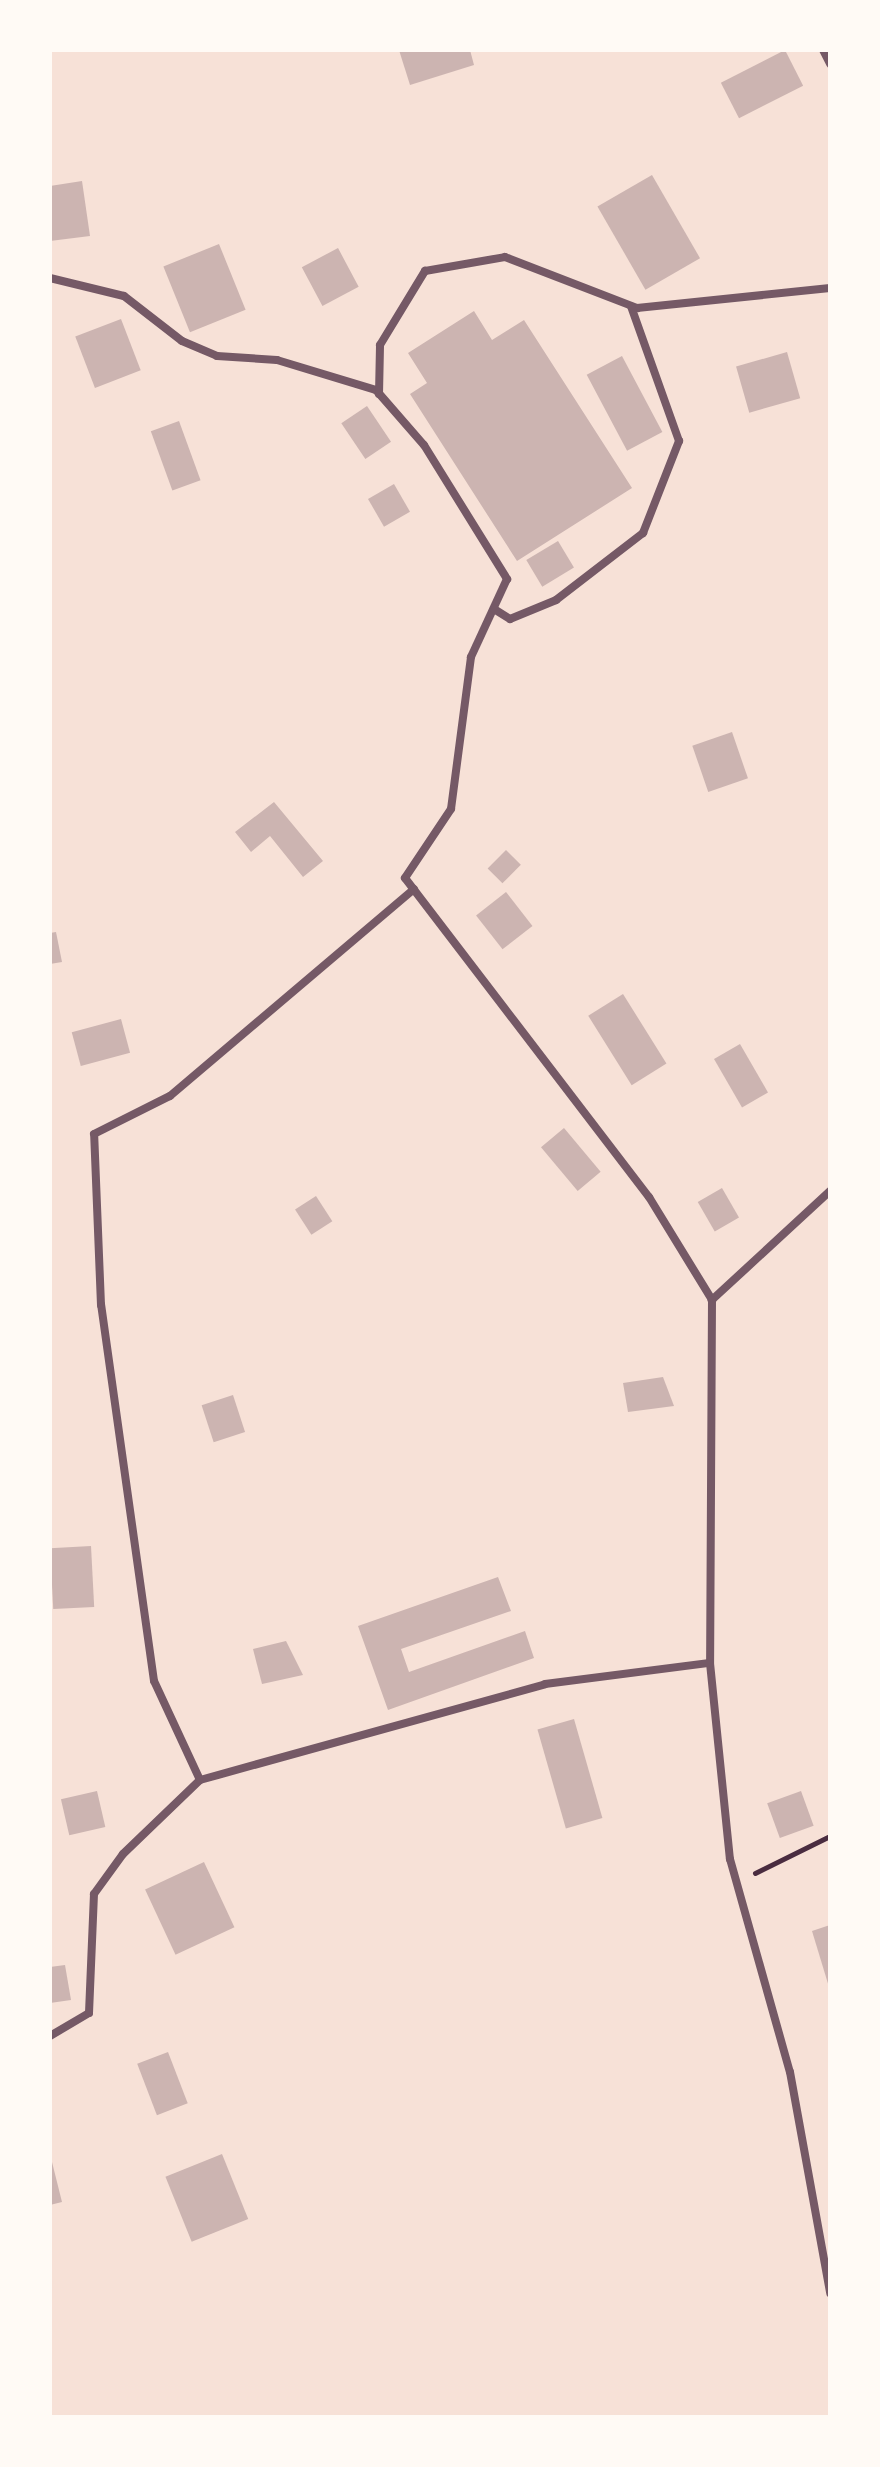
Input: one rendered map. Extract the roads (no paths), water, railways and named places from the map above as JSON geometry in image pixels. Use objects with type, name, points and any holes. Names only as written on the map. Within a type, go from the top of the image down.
[{"type":"street","points":[[823,50],[830,64]]},
{"type":"street","points":[[379,394],[380,345],[425,271],[505,257],[631,305],[830,288]]},
{"type":"street","points":[[50,278],[124,296],[182,341],[217,356],[277,360],[379,394],[424,445],[507,579],[471,657],[451,809],[405,878],[649,1197],[712,1300],[710,1663],[736,1883],[790,2072],[830,2293]]},
{"type":"street","points":[[494,609],[510,619],[556,600],[643,533],[679,441],[658,363],[631,305]]},
{"type":"street","points":[[200,1780],[154,1681],[101,1305],[94,1134],[170,1096],[414,889]]},
{"type":"street","points":[[712,1300],[830,1191]]},
{"type":"street","points":[[50,2036],[89,2013],[94,1894],[123,1854],[200,1780],[545,1684],[710,1663]]}]
